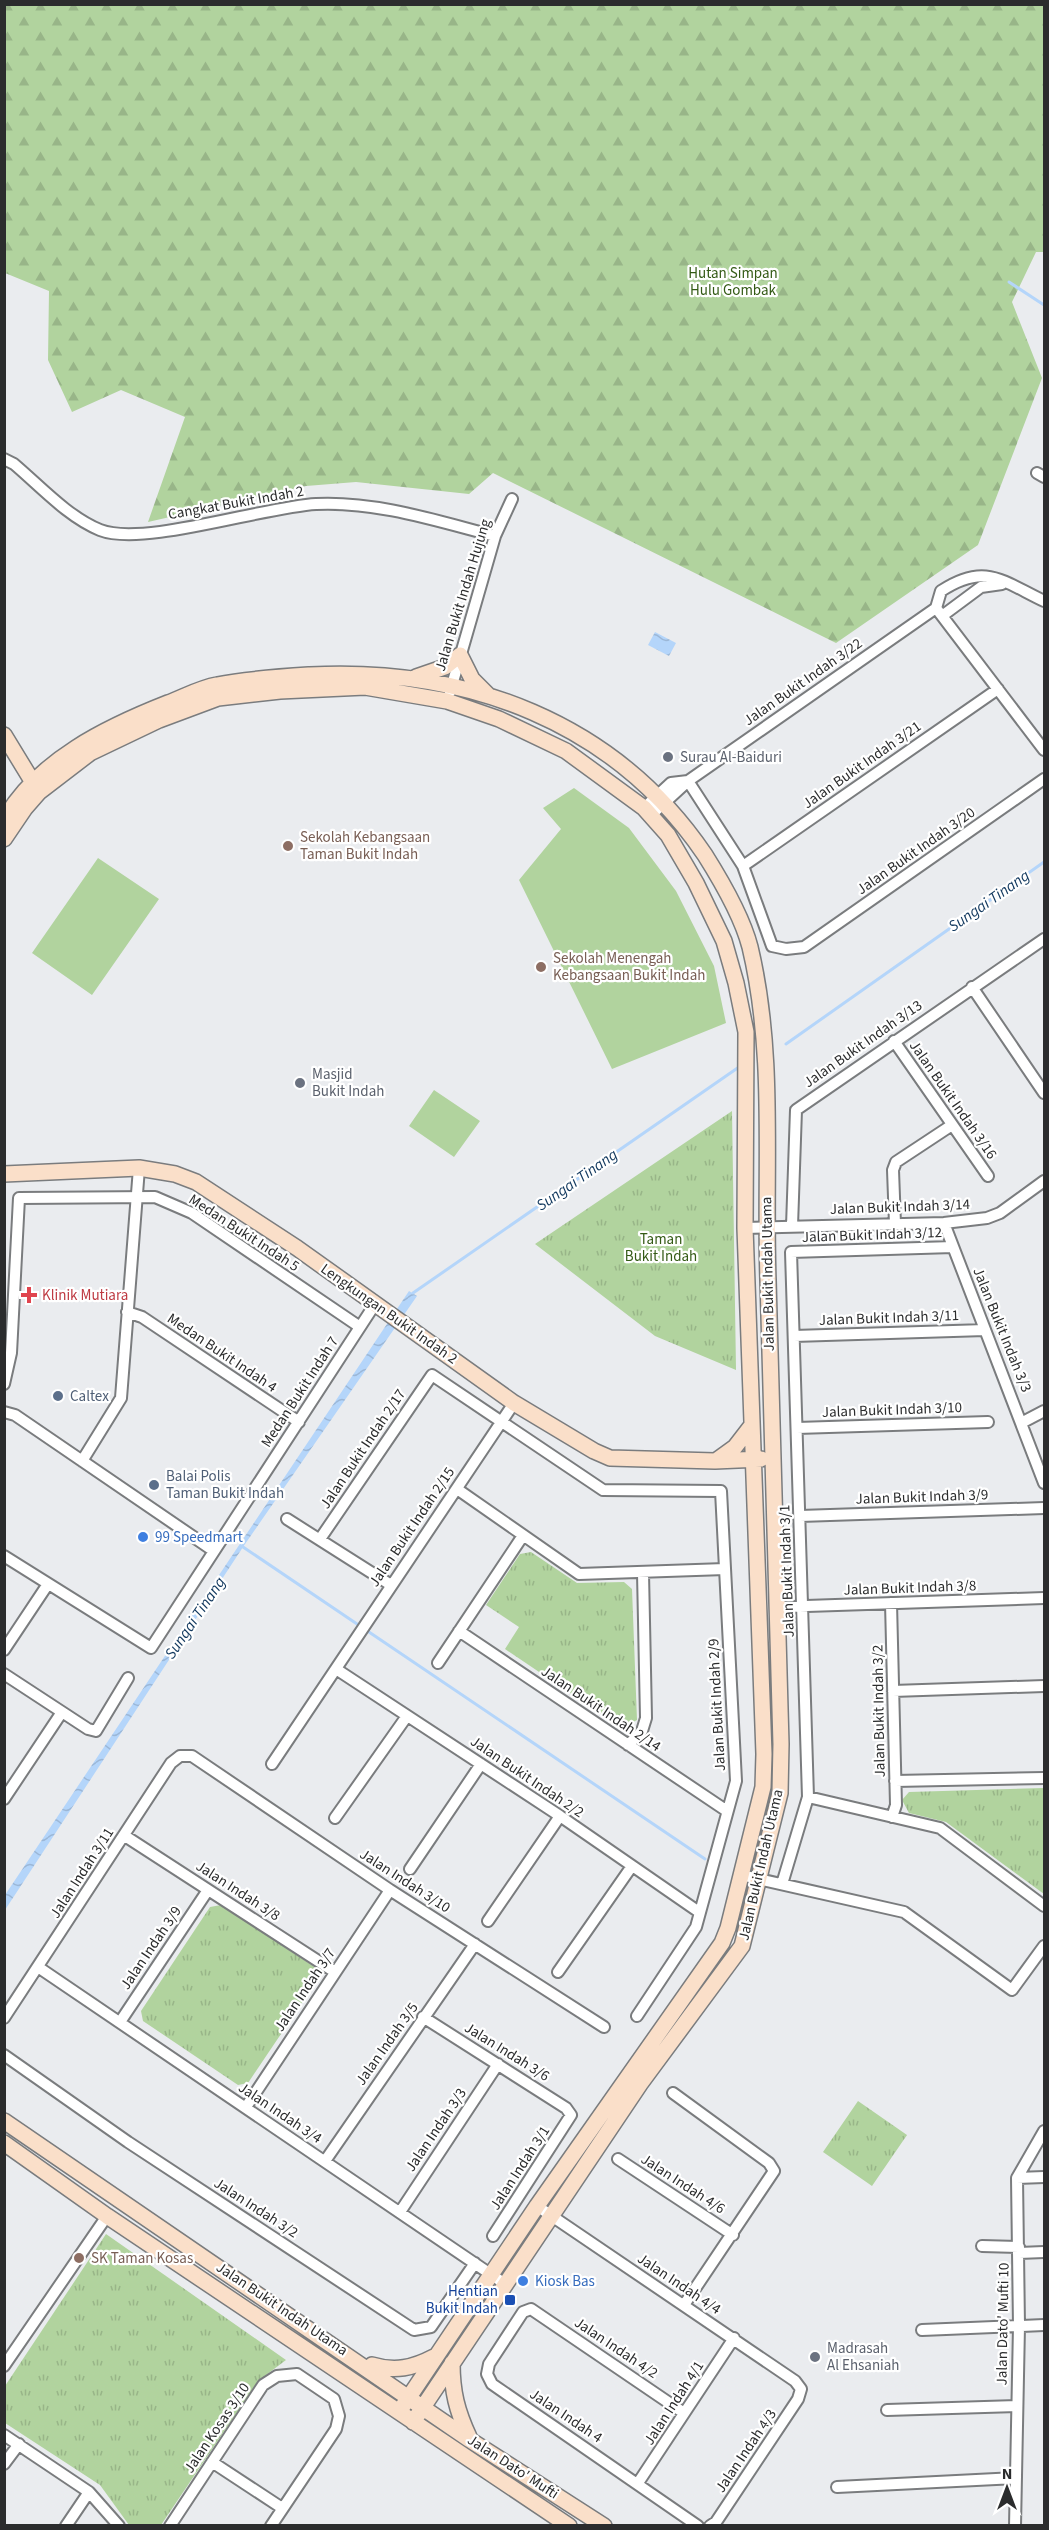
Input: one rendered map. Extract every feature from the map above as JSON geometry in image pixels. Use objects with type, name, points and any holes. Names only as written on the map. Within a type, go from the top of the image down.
[{"type":"street","name":"Cangkat Bukit Indah 2","points":[[4,459],[14,464],[75,516],[101,531],[135,536],[316,504],[361,507],[417,516],[495,536]]},
{"type":"street","name":"Jalan Bukit Indah Hujung","points":[[447,701],[495,536],[507,505],[512,499]]},
{"type":"street","points":[[1044,601],[988,576],[962,578],[940,591],[939,612],[1044,750]]},
{"type":"street","name":"Jalan Bukit Indah 3/22","points":[[647,812],[661,799],[671,783],[688,781],[939,612],[985,585],[1008,584]]},
{"type":"street","points":[[413,678],[445,667],[460,655],[472,679],[490,696]]},
{"type":"street","name":"Jalan Bukit Indah Utama","points":[[4,839],[35,787],[87,741],[154,709],[213,686],[366,673],[413,678],[490,696],[575,732],[615,757],[661,799],[686,828],[718,874],[749,942],[765,1029],[766,1227],[782,1744],[780,1793],[742,1946],[640,2084],[413,2422],[107,2216],[4,2143]]},
{"type":"street","name":"Jalan Bukit Indah Utama","points":[[4,820],[16,800],[90,753],[159,720],[218,698],[280,691],[365,687],[447,701],[499,719],[566,751],[647,812],[668,835],[696,883],[723,941],[736,983],[746,1032],[745,1228],[763,1787],[728,1928],[722,1943],[537,2206],[399,2412]]},
{"type":"street","name":"Jalan Bukit Indah 3/21","points":[[743,866],[998,688]]},
{"type":"street","points":[[4,735],[35,787]]},
{"type":"street","name":"Jalan Bukit Indah 3/20","points":[[743,866],[772,946],[786,950],[804,947],[1044,779]]},
{"type":"street","points":[[688,781],[743,866]]},
{"type":"street","name":"Jalan Bukit Indah 3/13","points":[[792,1226],[796,1110],[1044,939]]},
{"type":"street","points":[[972,987],[1044,1093]]},
{"type":"street","name":"Jalan Bukit Indah 3/16","points":[[894,1041],[988,1176]]},
{"type":"street","points":[[895,1224],[893,1170],[896,1162],[952,1125]]},
{"type":"street","points":[[82,1461],[121,1398],[139,1168]]},
{"type":"street","name":"Lengkungan Bukit Indah 2","points":[[8,1173],[139,1168],[175,1174],[196,1182],[375,1304],[514,1403],[610,1458],[715,1461],[773,1459]]},
{"type":"street","name":"Jalan Bukit Indah 3/14","points":[[745,1228],[944,1223],[987,1218],[1000,1213],[1044,1181]]},
{"type":"street","name":"Medan Bukit Indah 5","points":[[4,1384],[10,1353],[19,1198],[155,1197],[192,1213],[360,1327]]},
{"type":"street","name":"Jalan Bukit Indah 3/3","points":[[944,1223],[1023,1422],[1044,1483]]},
{"type":"street","name":"Jalan Bukit Indah 3/12","points":[[791,1252],[953,1247]]},
{"type":"street","name":"Jalan Bukit Indah 3/1","points":[[782,1884],[808,1797],[791,1252]]},
{"type":"street","name":"Medan Bukit Indah 7","points":[[48,1584],[151,1648],[375,1304]]},
{"type":"street","name":"Medan Bukit Indah 4","points":[[127,1312],[142,1317],[298,1422]]},
{"type":"street","name":"Jalan Bukit Indah 3/11","points":[[794,1336],[985,1330]]},
{"type":"street","name":"Jalan Bukit Indah 2/17","points":[[320,1539],[432,1375],[501,1421]]},
{"type":"street","name":"Jalan Bukit Indah 2/15","points":[[272,1764],[514,1403]]},
{"type":"street","points":[[1023,1422],[1044,1411]]},
{"type":"street","points":[[4,1412],[15,1415],[214,1551]]},
{"type":"street","name":"Jalan Bukit Indah 2/9","points":[[501,1421],[603,1490],[721,1491],[736,1781],[696,1927],[637,2016]]},
{"type":"street","name":"Jalan Bukit Indah 3/10","points":[[797,1428],[988,1422]]},
{"type":"street","points":[[715,1461],[735,1448],[752,1425]]},
{"type":"street","points":[[715,1461],[740,1471],[754,1491]]},
{"type":"street","points":[[457,1489],[522,1537],[579,1574],[725,1569]]},
{"type":"street","name":"Jalan Bukit Indah 3/9","points":[[800,1516],[1044,1508]]},
{"type":"street","points":[[287,1519],[391,1585]]},
{"type":"street","points":[[438,1663],[522,1537]]},
{"type":"street","points":[[4,1556],[48,1584],[4,1650]]},
{"type":"street","points":[[628,1745],[642,1731],[646,1718],[643,1573]]},
{"type":"street","name":"Jalan Bukit Indah 3/8","points":[[777,1607],[1044,1598]]},
{"type":"street","name":"Jalan Bukit Indah 3/2","points":[[891,1603],[896,1781],[896,1805],[892,1817]]},
{"type":"street","name":"Jalan Bukit Indah 2/14","points":[[459,1631],[727,1811]]},
{"type":"street","name":"Jalan Bukit Indah 2/2","points":[[336,1670],[560,1816],[699,1912]]},
{"type":"street","points":[[4,1674],[88,1729],[96,1731],[128,1678]]},
{"type":"street","points":[[893,1691],[1044,1686]]},
{"type":"street","points":[[4,1799],[62,1712]]},
{"type":"street","points":[[335,1818],[408,1716]]},
{"type":"street","name":"Jalan Indah 3/11","points":[[4,2018],[171,1763],[180,1756],[192,1756]]},
{"type":"street","name":"Jalan Indah 3/10","points":[[192,1756],[390,1890],[604,2027]]},
{"type":"street","points":[[410,1869],[481,1764]]},
{"type":"street","points":[[896,1781],[1044,1778]]},
{"type":"street","points":[[808,1797],[940,1828],[1044,1906]]},
{"type":"street","points":[[488,1921],[560,1816]]},
{"type":"street","name":"Jalan Indah 3/8","points":[[125,1836],[335,1972]]},
{"type":"street","points":[[558,1972],[632,1866]]},
{"type":"street","points":[[741,1875],[904,1912],[1012,1990],[1044,1947]]},
{"type":"street","name":"Jalan Indah 3/9","points":[[120,2022],[208,1890]]},
{"type":"street","name":"Jalan Indah 3/7","points":[[246,2107],[390,1890]]},
{"type":"street","name":"Jalan Indah 3/5","points":[[325,2161],[475,1944]]},
{"type":"street","name":"Jalan Indah 3/4","points":[[38,1967],[505,2284]]},
{"type":"street","name":"Jalan Indah 3/6","points":[[423,2017],[566,2108],[571,2115]]},
{"type":"street","name":"Jalan Indah 3/2","points":[[4,2055],[128,2142],[414,2330],[431,2327],[475,2263]]},
{"type":"street","name":"Jalan Indah 3/3","points":[[400,2212],[498,2064]]},
{"type":"street","points":[[673,2093],[770,2163],[774,2171],[684,2305]]},
{"type":"street","name":"Jalan Indah 3/1","points":[[493,2236],[571,2115]]},
{"type":"street","name":"Jalan Bukit Indah Utama","points":[[4,2121],[423,2406]]},
{"type":"street","points":[[1017,2178],[1044,2131]]},
{"type":"street","name":"Jalan Indah 4/6","points":[[618,2159],[733,2235]]},
{"type":"street","points":[[1017,2178],[1044,2177]]},
{"type":"street","name":"Jalan Dato' Mufti 10","points":[[1015,2526],[1019,2250],[1017,2178]]},
{"type":"street","name":"Jalan Indah 4/4","points":[[537,2206],[734,2338],[795,2381],[801,2389]]},
{"type":"street","points":[[4,2366],[107,2216]]},
{"type":"street","points":[[982,2246],[1044,2252]]},
{"type":"street","name":"Jalan Indah 4/2","points":[[531,2309],[684,2413]]},
{"type":"street","name":"Jalan Indah 4","points":[[531,2309],[523,2312],[489,2364],[487,2374],[492,2384],[698,2526]]},
{"type":"street","points":[[922,2330],[1044,2325]]},
{"type":"street","name":"Jalan Indah 4/1","points":[[638,2483],[734,2338]]},
{"type":"street","points":[[360,2362],[389,2370],[416,2366],[438,2355]]},
{"type":"street","points":[[452,2363],[452,2391],[457,2411],[470,2440]]},
{"type":"street","name":"Jalan Kosas 3/10","points":[[170,2526],[263,2385],[277,2376],[297,2374],[334,2398],[339,2416],[336,2429],[282,2508]]},
{"type":"street","name":"Jalan Indah 4/3","points":[[710,2526],[716,2522],[798,2399],[801,2389]]},
{"type":"street","name":"Jalan Dato' Mufti","points":[[423,2406],[470,2440],[604,2526]]},
{"type":"street","points":[[887,2410],[1017,2406]]},
{"type":"street","name":"Jalan Dato' Mufti","points":[[413,2422],[569,2526]]},
{"type":"street","points":[[4,2435],[89,2492],[119,2526]]},
{"type":"street","points":[[4,2464],[19,2444]]},
{"type":"street","points":[[212,2462],[282,2508],[271,2526]]},
{"type":"street","points":[[837,2487],[1016,2478]]},
{"type":"street","points":[[66,2526],[89,2492]]},
{"type":"green space","name":"Hutan Simpan Hulu Gombak","points":[[4,5],[1044,5],[1044,252],[1036,252],[1012,302],[1042,378],[978,545],[836,643],[493,473],[469,494],[356,482],[306,486],[148,522],[185,417],[121,390],[72,412],[48,360],[49,291],[5,273]]},
{"type":"green space","points":[[574,788],[629,828],[676,891],[714,966],[726,1023],[612,1069],[519,880],[561,829],[543,808]]},
{"type":"green space","points":[[98,858],[159,899],[92,995],[32,953]]},
{"type":"green space","points":[[434,1090],[480,1121],[454,1157],[409,1126]]},
{"type":"green space","name":"Taman Bukit Indah","points":[[732,1111],[736,1370],[655,1336],[535,1244]]},
{"type":"green space","points":[[531,1552],[577,1583],[624,1582],[632,1589],[637,1720],[622,1728],[505,1649],[519,1627],[486,1605],[520,1554]]},
{"type":"green space","points":[[1044,1788],[1044,1894],[946,1822],[909,1813],[902,1800],[909,1792]]},
{"type":"green space","points":[[221,1905],[316,1968],[318,1979],[248,2083],[238,2085],[143,2021],[141,2011],[210,1907]]},
{"type":"green space","points":[[858,2101],[907,2135],[872,2186],[823,2152]]},
{"type":"green space","name":"SK Taman Kosas","points":[[106,2234],[286,2360],[258,2381],[161,2525],[129,2525],[100,2485],[5,2423],[5,2386]]},
{"type":"water","points":[[655,632],[676,643],[669,656],[648,645]]},
{"type":"water","points":[[409,1291],[417,1296],[243,1547],[5,1910],[5,1895]]},
{"type":"waterway","points":[[1009,282],[1044,305]]},
{"type":"waterway","name":"Sungai Tinang","points":[[786,1044],[1044,862]]},
{"type":"waterway","name":"Sungai Tinang","points":[[413,1293],[739,1067]]},
{"type":"waterway","points":[[243,1547],[360,1626]]},
{"type":"waterway","points":[[366,1630],[705,1859]]},
{"type":"place","name":"Surau Al-Baiduri","points":[[668,757]]},
{"type":"place","name":"Sekolah Kebangsaan Taman Bukit Indah","points":[[288,846]]},
{"type":"place","name":"Sekolah Menengah Kebangsaan Bukit Indah","points":[[541,967]]},
{"type":"place","name":"Masjid Bukit Indah","points":[[300,1083]]},
{"type":"place","name":"Klinik Mutiara","points":[[29,1295]]},
{"type":"place","name":"Caltex","points":[[58,1396]]},
{"type":"place","name":"Balai Polis Taman Bukit Indah","points":[[154,1485]]},
{"type":"place","name":"99 Speedmart","points":[[143,1537]]},
{"type":"place","name":"SK Taman Kosas","points":[[79,2258]]},
{"type":"place","name":"Kiosk Bas","points":[[523,2281]]},
{"type":"place","name":"Hentian Bukit Indah","points":[[510,2300]]},
{"type":"place","name":"Madrasah Al Ehsaniah","points":[[815,2357]]}]
